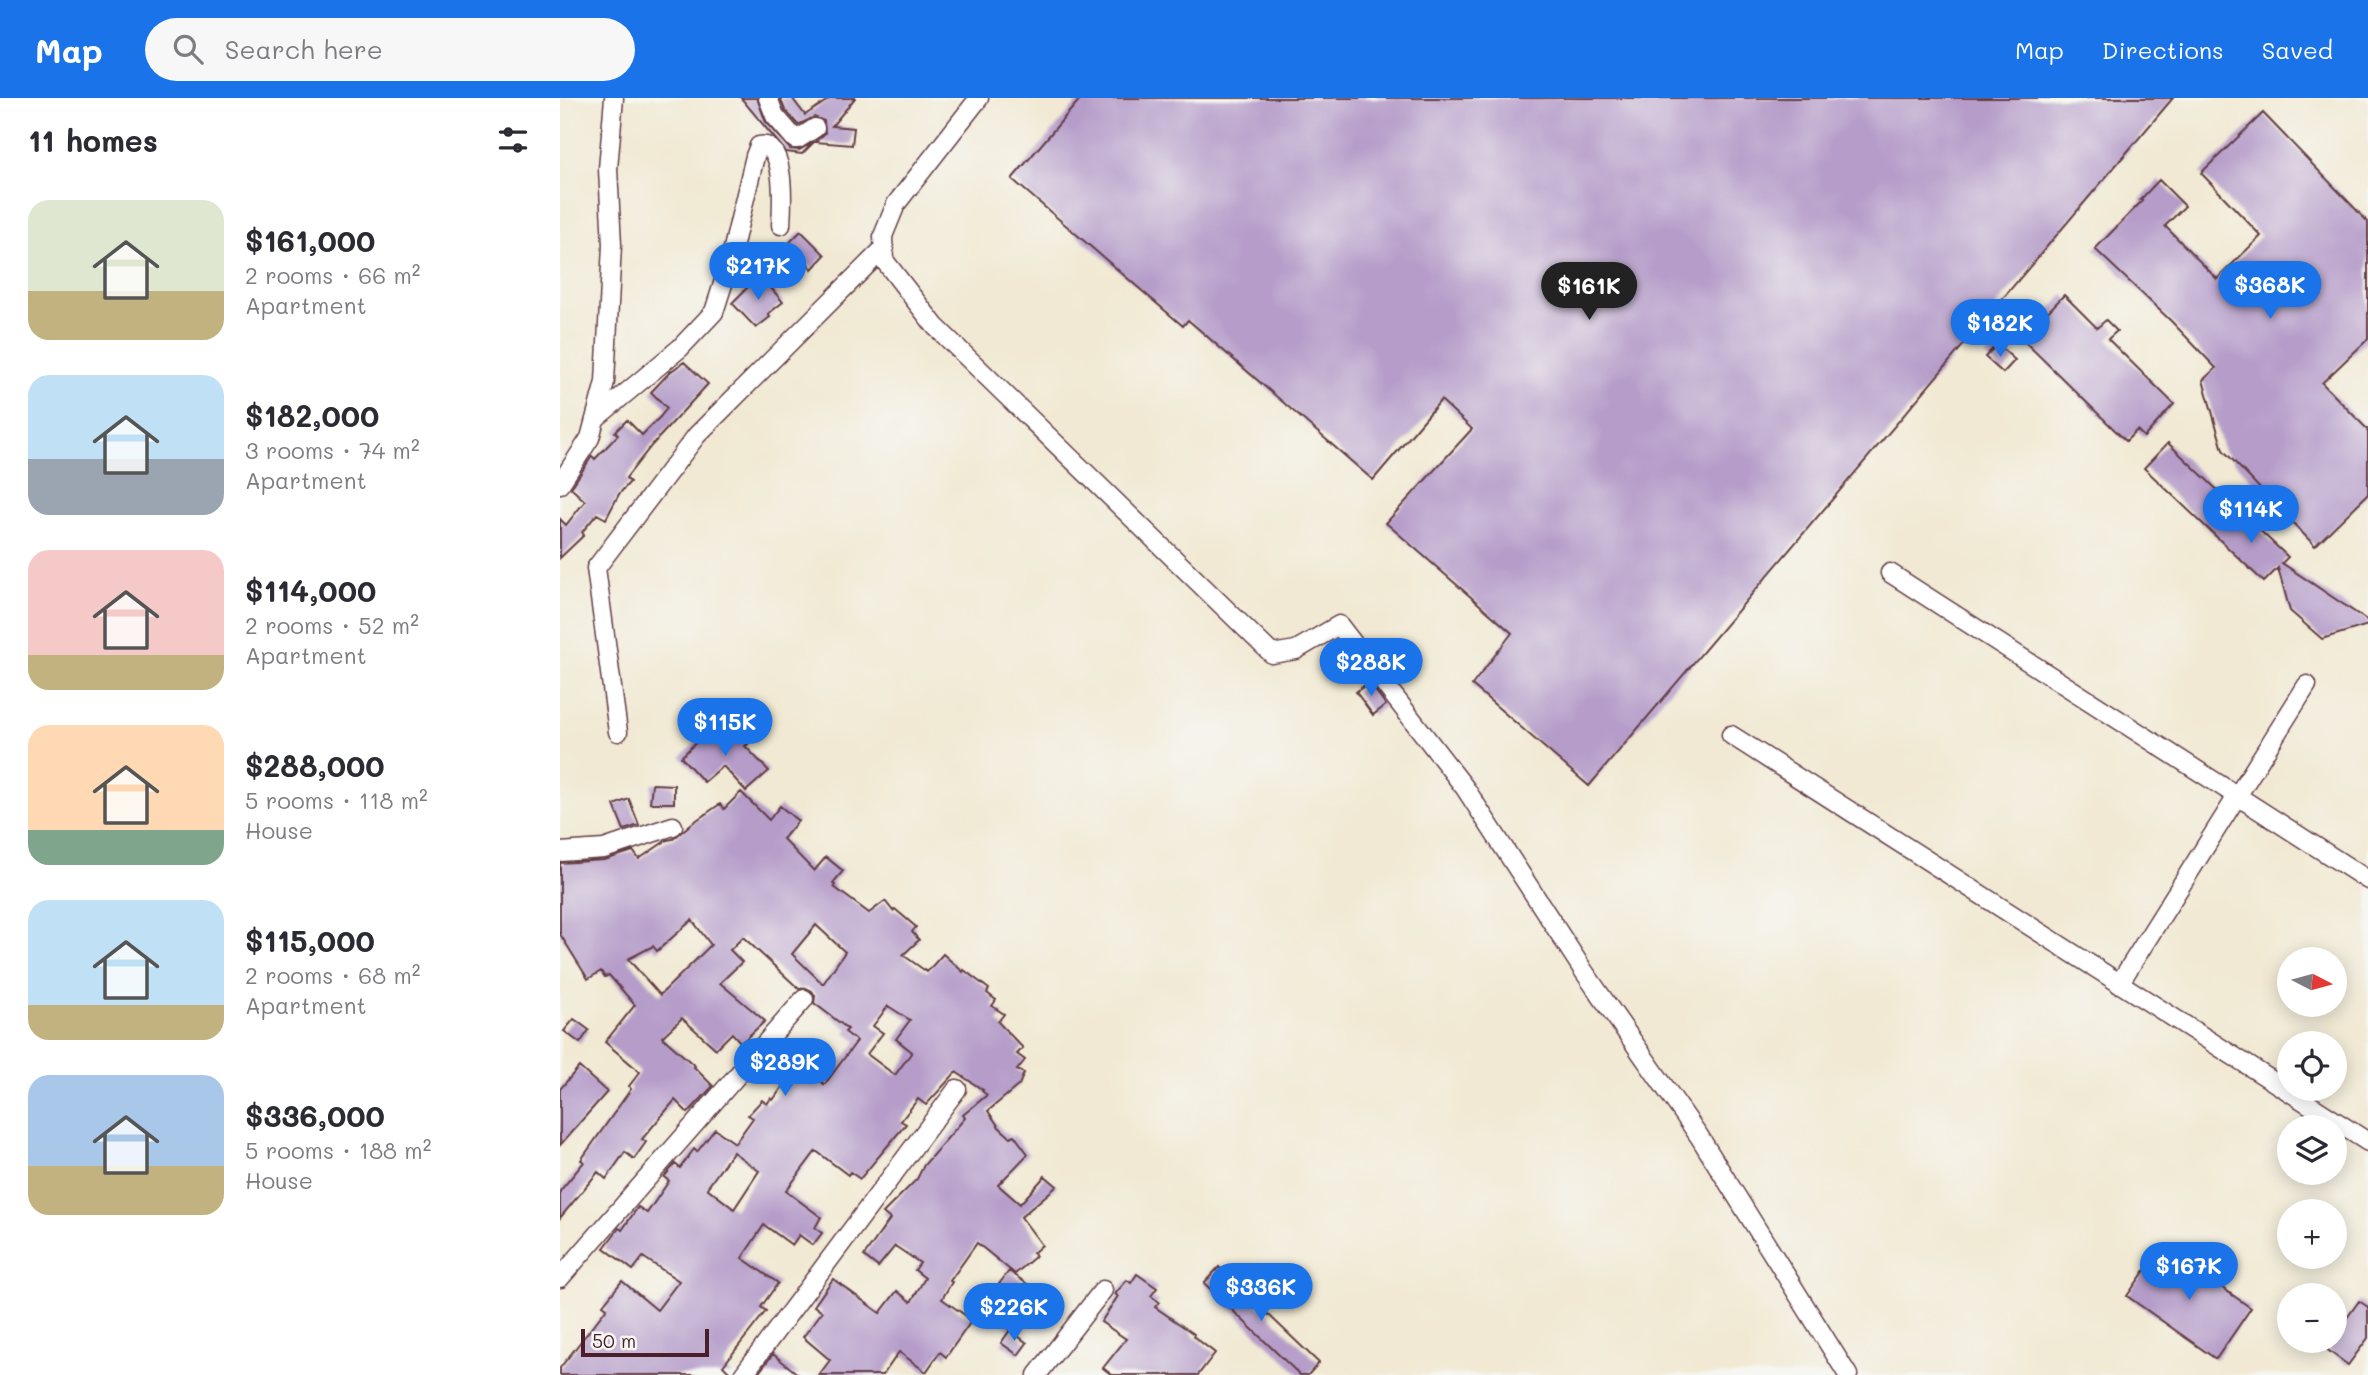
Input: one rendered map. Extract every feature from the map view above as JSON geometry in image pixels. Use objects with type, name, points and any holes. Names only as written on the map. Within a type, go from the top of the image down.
[{"type":"street","points":[[560,484],[590,438],[602,397],[607,360],[612,245],[608,169],[614,98]]},
{"type":"street","points":[[768,98],[775,116],[794,139],[815,128]]},
{"type":"street","points":[[979,98],[896,204],[883,236],[884,260],[935,326],[1272,654],[1296,650],[1339,625],[1465,788],[1578,963],[1699,1136],[1848,1375]]},
{"type":"street","points":[[596,418],[680,348],[714,312],[729,265],[759,146],[768,146],[781,175],[781,225]]},
{"type":"street","points":[[618,732],[596,568],[697,435],[884,248]]},
{"type":"street","points":[[1890,573],[2368,880]]},
{"type":"street","points":[[2119,984],[2307,685]]},
{"type":"street","points":[[1731,735],[2368,1142]]},
{"type":"street","points":[[560,852],[604,849],[673,826]]},
{"type":"street","points":[[560,1278],[804,999]]},
{"type":"street","points":[[743,1375],[957,1089]]},
{"type":"street","points":[[1037,1375],[1102,1290]]},
{"type":"building","points":[[741,98],[757,98],[766,123],[790,149],[799,150],[814,142],[802,154],[786,152]]},
{"type":"building","points":[[780,98],[792,98],[805,115],[831,98],[855,98],[832,126],[854,128],[852,145],[815,142],[825,133],[824,121],[814,117],[798,125],[785,110]]},
{"type":"building","points":[[1081,98],[2173,98],[1589,786],[1472,685],[1512,633],[1386,523],[1472,429],[1441,400],[1373,480],[1188,320],[1183,326],[1012,179]]},
{"type":"building","points":[[2263,113],[2368,222],[2368,339],[2322,383],[2368,430],[2368,494],[2315,546],[2223,450],[2203,380],[2216,368],[2095,249],[2159,180],[2185,206],[2165,226],[2217,279],[2261,236],[2201,173]]},
{"type":"building","points":[[801,231],[825,255],[812,269],[789,243]]},
{"type":"building","points":[[760,275],[783,302],[756,328],[732,303]]},
{"type":"building","points":[[2064,295],[2097,328],[2106,320],[2117,331],[2108,339],[2174,404],[2144,437],[2137,430],[2126,441],[2022,339]]},
{"type":"building","points":[[1997,344],[2015,360],[2003,373],[1985,357]]},
{"type":"building","points":[[684,362],[708,384],[652,445],[626,478],[630,482],[619,494],[606,519],[597,514],[582,532],[584,535],[560,558],[560,519],[566,525],[585,501],[571,488],[592,456],[595,459],[618,435],[615,432],[627,420],[642,435],[660,417],[667,408],[651,392]]},
{"type":"building","points":[[2168,443],[2288,557],[2282,563],[2368,621],[2368,625],[2322,639],[2290,611],[2278,568],[2264,582],[2144,468]]},
{"type":"building","points":[[1369,682],[1386,705],[1373,715],[1356,692]]},
{"type":"building","points":[[715,724],[731,741],[739,734],[748,744],[745,746],[769,771],[746,791],[723,766],[704,782],[681,757]]},
{"type":"building","points":[[652,784],[674,785],[674,803],[650,803]]},
{"type":"building","points":[[741,792],[769,820],[780,806],[798,821],[783,839],[814,871],[826,857],[843,871],[833,883],[834,887],[869,913],[885,901],[893,911],[895,909],[916,927],[912,932],[919,940],[903,955],[927,972],[943,954],[963,972],[964,970],[989,989],[987,993],[996,1000],[992,1006],[1004,1014],[998,1022],[1023,1048],[1017,1054],[1025,1060],[1017,1070],[1024,1073],[1019,1085],[988,1111],[999,1127],[1010,1137],[1014,1135],[1028,1154],[998,1185],[1020,1204],[1045,1176],[1057,1186],[1021,1217],[1042,1245],[1033,1253],[1036,1256],[1015,1274],[977,1243],[950,1281],[952,1282],[942,1299],[972,1320],[946,1357],[940,1352],[926,1372],[899,1352],[883,1375],[819,1375],[830,1360],[803,1337],[822,1312],[814,1306],[833,1279],[880,1313],[897,1291],[911,1302],[925,1278],[915,1270],[920,1263],[895,1246],[878,1267],[864,1256],[890,1219],[883,1213],[917,1179],[924,1165],[965,1118],[963,1115],[987,1095],[956,1072],[926,1105],[918,1099],[901,1121],[906,1124],[860,1179],[850,1172],[848,1175],[816,1151],[786,1191],[821,1217],[815,1228],[822,1233],[813,1245],[799,1235],[792,1245],[764,1225],[742,1258],[778,1283],[761,1307],[766,1311],[723,1366],[732,1375],[560,1375],[560,1368],[607,1308],[603,1305],[622,1281],[657,1310],[679,1281],[643,1257],[633,1270],[604,1248],[619,1228],[622,1230],[638,1207],[647,1213],[669,1181],[664,1177],[675,1164],[680,1168],[694,1149],[697,1152],[715,1129],[735,1143],[753,1118],[748,1115],[762,1100],[767,1104],[771,1098],[773,1100],[794,1071],[802,1077],[814,1070],[824,1085],[857,1041],[845,1032],[848,1029],[814,1003],[815,996],[812,991],[799,989],[743,937],[730,950],[742,962],[720,983],[765,1021],[741,1043],[732,1033],[716,1049],[682,1018],[662,1037],[713,1086],[688,1113],[675,1100],[642,1139],[646,1142],[634,1159],[625,1152],[606,1179],[598,1172],[560,1218],[560,1191],[584,1162],[581,1160],[640,1072],[605,1042],[635,1005],[609,975],[605,977],[601,971],[588,979],[560,934],[560,863],[605,860],[633,851],[639,859],[667,840],[673,839],[720,804],[724,809]],"holes":[[[692,920],[711,945],[660,995],[628,959],[653,946],[657,951]],[[816,925],[845,952],[823,984],[792,954]],[[888,1006],[910,1020],[896,1039],[912,1052],[895,1075],[867,1054],[883,1033],[873,1026]],[[733,1152],[759,1171],[734,1209],[707,1188]]]},
{"type":"building","points":[[629,799],[639,825],[624,830],[614,805]]},
{"type":"building","points":[[574,1019],[589,1030],[580,1043],[564,1031]]},
{"type":"building","points":[[579,1067],[607,1092],[560,1145],[560,1089]]},
{"type":"building","points":[[2162,1246],[2251,1308],[2216,1359],[2127,1296]]},
{"type":"building","points":[[1219,1267],[1319,1363],[1308,1375],[1300,1375],[1204,1283]]},
{"type":"building","points":[[1009,1271],[1030,1286],[1015,1306],[1031,1317],[1018,1335],[985,1311],[1003,1287],[999,1284]]},
{"type":"building","points":[[1137,1274],[1157,1288],[1151,1296],[1159,1302],[1155,1307],[1194,1334],[1193,1336],[1215,1353],[1198,1375],[1112,1375],[1103,1368],[1126,1339],[1101,1322],[1118,1296],[1115,1294],[1127,1280],[1131,1283]]},
{"type":"building","points":[[2359,1301],[2368,1307],[2368,1338],[2348,1365],[2332,1353],[2347,1353],[2347,1318]]},
{"type":"building","points":[[1010,1330],[1027,1343],[1018,1355],[1001,1343]]},
{"type":"building","points":[[773,1354],[799,1375],[757,1375]]}]
